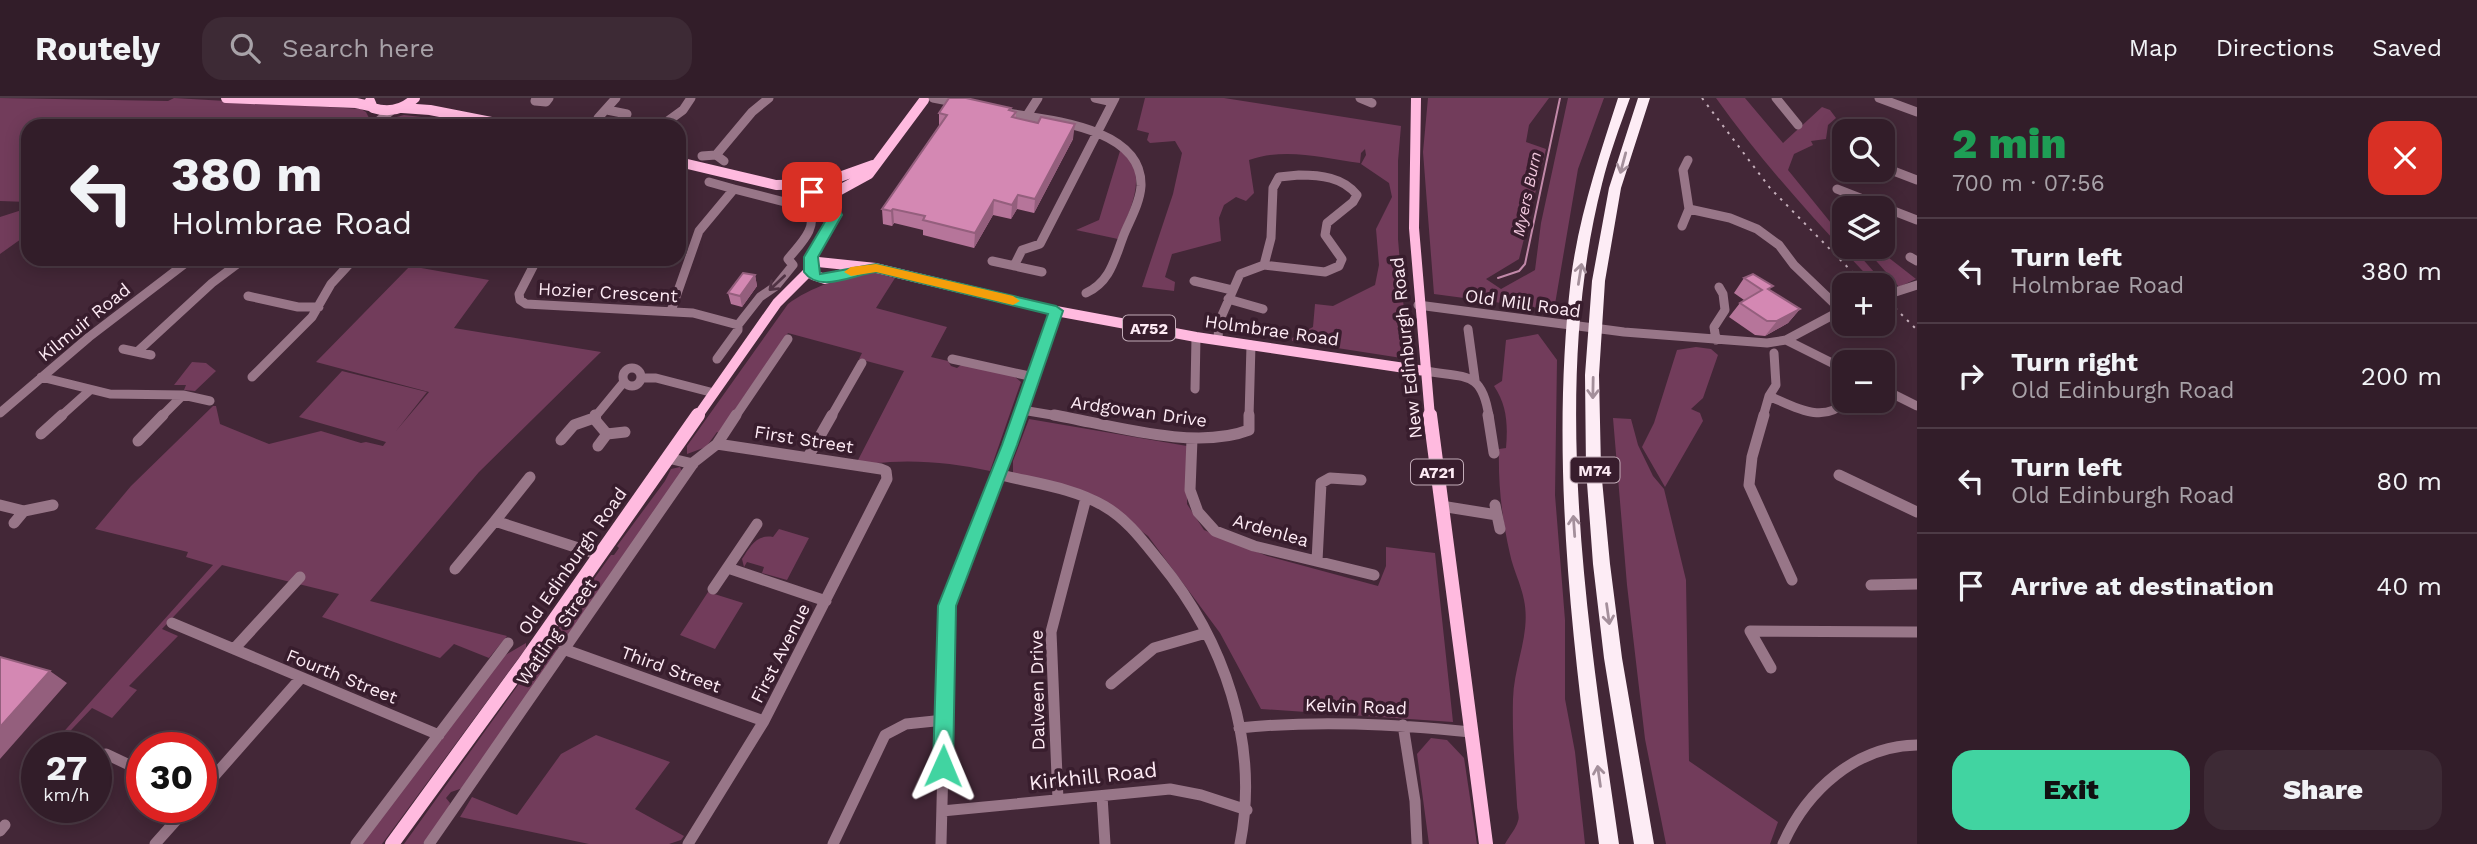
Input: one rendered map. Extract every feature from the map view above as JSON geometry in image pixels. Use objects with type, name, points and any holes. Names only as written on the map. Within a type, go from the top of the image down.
[{"type":"highway","name":"M74","points":[[1609,844],[1580,606],[1573,522],[1570,417],[1573,316],[1584,246],[1595,185],[1624,98]]},
{"type":"highway","name":"M74","points":[[1644,98],[1622,164],[1603,248],[1594,326],[1592,419],[1597,530],[1619,696],[1644,844]]},
{"type":"main road","points":[[226,98],[356,103],[373,109],[430,110],[476,119]]},
{"type":"main road","points":[[402,108],[416,98],[430,110]]},
{"type":"main road","points":[[914,110],[910,98],[929,99]]},
{"type":"main road","name":"New Edinburgh Road","points":[[1416,98],[1412,161],[1414,271],[1457,645],[1486,844]]},
{"type":"main road","points":[[818,197],[837,193],[862,180],[914,110],[929,99]]},
{"type":"main road","points":[[818,197],[814,187],[876,163]]},
{"type":"main road","points":[[686,164],[779,191],[818,197],[831,204],[836,215]]},
{"type":"main road","points":[[742,179],[795,186],[834,185],[837,193]]},
{"type":"main road","name":"Old Edinburgh Road","points":[[392,844],[781,299],[812,268],[814,247],[825,236],[836,215],[837,193]]},
{"type":"main road","points":[[825,236],[824,248],[833,262],[838,271],[829,278],[813,275],[812,268],[818,262],[833,262]]},
{"type":"main road","name":"Holmbrae Road","points":[[833,262],[869,267],[1056,311],[1196,337],[1425,371]]},
{"type":"main road","name":"Holmbrae Road","points":[[829,278],[869,267]]},
{"type":"main road","name":"Old Edinburgh Road","points":[[781,299],[829,278]]},
{"type":"street","points":[[536,98],[534,102],[539,104],[546,103],[549,98]]},
{"type":"street","points":[[598,118],[616,98]]},
{"type":"street","points":[[671,119],[683,110],[691,98]]},
{"type":"street","points":[[716,155],[752,112],[769,98]]},
{"type":"street","points":[[1026,117],[1038,98]]},
{"type":"street","points":[[1014,266],[1022,250],[1040,244],[1053,228],[1079,173],[1079,166],[1114,100],[1095,98]]},
{"type":"street","points":[[1776,98],[1798,125]]},
{"type":"street","points":[[1879,98],[1917,112]]},
{"type":"street","points":[[929,99],[967,105]]},
{"type":"street","points":[[1357,100],[1372,103]]},
{"type":"street","points":[[1782,106],[1798,106]]},
{"type":"street","points":[[607,110],[627,114]]},
{"type":"street","points":[[990,110],[1097,132],[1132,153],[1139,166],[1141,187],[1113,266],[1100,285],[1086,293]]},
{"type":"street","points":[[702,156],[716,155],[724,161]]},
{"type":"street","points":[[1682,226],[1689,209],[1683,184],[1683,170],[1688,160]]},
{"type":"street","points":[[1895,172],[1917,180]]},
{"type":"street","points":[[1217,339],[1219,322],[1240,274],[1264,265],[1325,271],[1339,266],[1342,260],[1325,234],[1326,223],[1353,202],[1357,195],[1355,191],[1338,180],[1290,174],[1279,177],[1273,188],[1271,238],[1264,265]]},
{"type":"street","points":[[709,182],[808,208],[813,214],[814,223],[788,259],[793,265],[776,286],[760,297],[738,325],[738,330],[717,359]]},
{"type":"street","points":[[686,255],[703,224],[734,189]]},
{"type":"street","points":[[1837,189],[1917,220]]},
{"type":"street","points":[[808,208],[818,197]]},
{"type":"street","points":[[1689,209],[1730,218],[1757,229],[1779,246],[1794,265],[1832,300]]},
{"type":"street","points":[[992,261],[1042,272]]},
{"type":"street","name":"Kilmuir Road","points":[[0,413],[127,306],[181,266]]},
{"type":"street","points":[[137,352],[212,283],[235,266]]},
{"type":"street","points":[[252,377],[319,307],[331,284],[348,266]]},
{"type":"street","name":"Hozier Crescent","points":[[533,266],[519,294],[520,300],[526,304],[702,314],[738,325]]},
{"type":"street","points":[[671,311],[682,266]]},
{"type":"street","points":[[1194,281],[1263,309]]},
{"type":"street","points":[[1895,292],[1916,285]]},
{"type":"street","points":[[1716,340],[1714,327],[1725,310],[1725,301],[1719,287]]},
{"type":"street","points":[[248,296],[298,307],[319,307]]},
{"type":"street","name":"Old Mill Road","points":[[1418,305],[1624,332],[1768,343],[1786,340]]},
{"type":"street","points":[[941,844],[947,606],[1022,410],[1056,311]]},
{"type":"street","points":[[1786,340],[1832,316]]},
{"type":"street","points":[[1468,329],[1475,380],[1485,392],[1494,453]]},
{"type":"street","points":[[1195,389],[1196,337]]},
{"type":"street","name":"Watling Street","points":[[429,844],[693,464],[717,444],[788,339]]},
{"type":"street","points":[[1786,340],[1832,363]]},
{"type":"street","name":"Ardgowan Drive","points":[[1022,410],[1192,439],[1216,440],[1249,430],[1251,345]]},
{"type":"street","points":[[726,347],[743,352]]},
{"type":"street","points":[[123,349],[151,355]]},
{"type":"street","points":[[1774,353],[1776,385],[1769,396],[1752,457],[1749,485],[1792,580]]},
{"type":"street","points":[[952,359],[1034,377]]},
{"type":"street","points":[[808,457],[862,363]]},
{"type":"street","points":[[1425,371],[1475,380]]},
{"type":"street","points":[[41,377],[89,391],[110,394],[183,396],[210,401]]},
{"type":"street","points":[[561,440],[574,425],[594,418],[623,383],[633,384],[642,378],[656,378],[713,393]]},
{"type":"street","points":[[41,434],[89,391]]},
{"type":"street","points":[[1895,395],[1917,406]]},
{"type":"street","points":[[138,441],[183,396]]},
{"type":"street","points":[[1769,396],[1814,414],[1833,413]]},
{"type":"street","points":[[594,418],[607,434]]},
{"type":"street","points":[[598,446],[607,434],[625,432]]},
{"type":"street","name":"Ardenlea","points":[[1192,439],[1190,490],[1198,512],[1215,531],[1254,546],[1374,575]]},
{"type":"street","name":"First Street","points":[[717,444],[886,471]]},
{"type":"street","points":[[668,458],[693,464]]},
{"type":"street","name":"First Avenue","points":[[688,844],[764,721],[886,483],[886,471]]},
{"type":"street","points":[[997,474],[1086,498],[1116,516],[1147,546],[1186,596],[1219,661],[1239,728],[1247,772],[1247,810],[1240,844]]},
{"type":"street","points":[[1839,475],[1917,512]]},
{"type":"street","points":[[455,569],[530,477]]},
{"type":"street","points":[[1317,561],[1321,483],[1330,478],[1361,480]]},
{"type":"street","name":"Dalveen Drive","points":[[1058,800],[1051,632],[1086,498]]},
{"type":"street","points":[[0,505],[24,511],[53,505]]},
{"type":"street","points":[[1441,506],[1496,510],[1500,530]]},
{"type":"street","points":[[14,523],[24,511]]},
{"type":"street","points":[[495,521],[600,555]]},
{"type":"street","points":[[713,589],[757,524]]},
{"type":"street","points":[[728,568],[826,601]]},
{"type":"street","points":[[234,649],[300,577]]},
{"type":"street","points":[[1871,585],[1917,584]]},
{"type":"street","name":"Fourth Street","points":[[172,623],[300,679],[439,734]]},
{"type":"street","points":[[1771,668],[1750,631],[1917,632]]},
{"type":"street","points":[[1111,684],[1154,648],[1206,633]]},
{"type":"street","name":"Old Edinburgh Road","points":[[356,844],[508,643]]},
{"type":"street","name":"Third Street","points":[[566,650],[764,721]]},
{"type":"street","points":[[217,773],[300,679]]},
{"type":"street","points":[[833,844],[886,735],[906,724],[944,720]]},
{"type":"street","name":"Kelvin Road","points":[[1239,728],[1327,720],[1471,732]]},
{"type":"street","points":[[1404,725],[1415,801],[1417,844]]},
{"type":"street","points":[[1783,844],[1789,827],[1829,780],[1870,753],[1917,745]]},
{"type":"street","name":"Kirkhill Road","points":[[942,811],[1170,789],[1201,795],[1247,810]]},
{"type":"street","points":[[1102,796],[1105,844]]},
{"type":"street","points":[[155,844],[174,823]]},
{"type":"shaded area","points":[[0,98],[168,101],[174,98],[361,109],[370,119],[21,119],[21,202],[0,201]]},
{"type":"shaded area","points":[[1145,98],[1224,98],[1401,126],[1398,239],[1408,359],[1292,341],[1292,338],[1313,327],[1315,304],[1333,306],[1375,285],[1379,265],[1376,229],[1392,197],[1389,183],[1361,164],[1366,155],[1365,149],[1361,153],[1360,163],[1290,154],[1249,160],[1254,193],[1246,201],[1236,197],[1224,205],[1219,218],[1221,241],[1172,254],[1165,277],[1175,282],[1174,291],[1142,287],[1173,194],[1182,153],[1175,141],[1150,143],[1147,140],[1149,133],[1137,130]]},
{"type":"shaded area","points":[[1428,98],[1549,98],[1529,125],[1526,142],[1546,149],[1519,259],[1486,279],[1501,289],[1535,270],[1541,223],[1568,98],[1604,98],[1578,169],[1554,310],[1434,294],[1423,152]]},
{"type":"shaded area","points":[[1716,98],[1745,98],[1783,143],[1822,107],[1830,110],[1836,118],[1828,125],[1826,139],[1811,141],[1813,145],[1794,154],[1788,170],[1832,224],[1832,238],[1813,217],[1753,147]]},
{"type":"shaded area","points":[[404,115],[439,119],[390,119]]},
{"type":"shaded area","points":[[1125,150],[1132,161],[1136,183],[1132,205],[1118,239],[1076,230],[1099,220],[1120,151]]},
{"type":"shaded area","points":[[21,210],[21,239],[0,254],[0,217]]},
{"type":"shaded area","points":[[1852,259],[1863,259],[1875,273],[1865,273]]},
{"type":"shaded area","points":[[1874,259],[1890,259],[1916,279],[1899,287],[1895,282],[1895,273],[1887,273]]},
{"type":"shaded area","points":[[410,266],[489,280],[454,328],[601,352],[479,472],[370,601],[507,636],[489,658],[454,644],[440,658],[322,617],[339,594],[222,565],[162,629],[178,636],[129,686],[137,690],[112,718],[92,708],[69,732],[63,732],[213,565],[186,557],[188,552],[95,529],[131,486],[213,406],[216,406],[220,424],[269,444],[321,431],[361,443],[383,446],[386,442],[299,417],[342,371],[427,392],[396,431],[429,392],[316,362]]},
{"type":"shaded area","points":[[872,272],[895,278],[876,308],[947,327],[931,357],[948,361],[951,366],[957,368],[961,365],[1013,375],[1021,382],[990,471],[928,462],[857,462],[904,371],[859,359],[862,353],[788,333],[719,433],[717,432],[706,447],[687,454],[687,446],[788,304],[828,283]]},
{"type":"shaded area","points":[[1538,334],[1557,360],[1555,495],[1565,620],[1565,699],[1575,752],[1585,844],[1505,844],[1519,819],[1513,699],[1526,613],[1503,515],[1499,449],[1506,448],[1507,423],[1502,400],[1494,386],[1502,381],[1506,340]]},
{"type":"shaded area","points":[[1696,347],[1711,349],[1718,355],[1703,398],[1691,409],[1700,413],[1703,421],[1665,487],[1642,447],[1654,423],[1677,350]]},
{"type":"shaded area","points":[[192,362],[206,363],[216,371],[195,391],[184,390],[186,385],[174,385]]},
{"type":"shaded area","points":[[1613,418],[1631,419],[1638,445],[1653,476],[1664,489],[1686,580],[1689,761],[1778,822],[1770,844],[1666,844],[1645,739],[1627,585]]},
{"type":"shaded area","points":[[1029,419],[1187,446],[1187,504],[1204,530],[1267,556],[1378,586],[1386,566],[1386,547],[1435,553],[1453,722],[1261,709],[1220,633],[1148,536],[1091,494],[1013,473],[1013,461]]},
{"type":"shaded area","points":[[680,467],[682,471],[561,648],[548,643],[611,555],[619,548],[617,546],[671,469]]},
{"type":"shaded area","points":[[779,529],[809,538],[787,580],[762,573],[764,567],[747,562],[744,567],[742,559],[754,542],[762,537],[773,537]]},
{"type":"shaded area","points":[[708,592],[743,603],[715,649],[680,635]]},
{"type":"shaded area","points":[[526,643],[526,648],[382,844],[362,844],[502,657]]},
{"type":"shaded area","points":[[546,646],[560,651],[463,788],[451,792],[446,798],[450,803],[448,809],[423,844],[404,844]]},
{"type":"shaded area","points":[[596,735],[670,762],[635,809],[684,836],[681,840],[669,844],[589,844],[460,817],[472,797],[517,815],[561,754]]},
{"type":"shaded area","points":[[1431,738],[1447,740],[1464,758],[1477,844],[1429,844],[1417,754]]},
{"type":"building","points":[[949,98],[966,98],[1011,108],[1009,110],[1016,112],[1012,117],[1038,123],[1041,117],[1075,124],[1035,199],[1018,195],[1012,205],[994,200],[975,233],[923,220],[925,216],[882,209],[947,115],[939,113]]},
{"type":"building","points":[[743,273],[755,275],[740,296],[728,293]]},
{"type":"building","points":[[1753,274],[1773,286],[1768,289],[1800,309],[1777,321],[1767,321],[1740,303],[1762,290],[1744,278]]},
{"type":"building","points":[[0,657],[50,671],[0,727]]},
{"type":"waterway","name":"Myers Burn","points":[[1498,278],[1519,271],[1525,264],[1560,98]]},
{"type":"railway","points":[[1702,98],[1770,188],[1853,273]]},
{"type":"railway","points":[[1895,308],[1917,330]]},
{"type":"slow traffic","points":[[851,272],[876,268],[1013,301]]},
{"type":"route","points":[[812,192],[814,196],[831,204],[836,215],[825,236],[814,247],[811,272],[816,277],[825,279],[869,267],[1056,311],[1010,445],[947,606],[943,766]]}]
